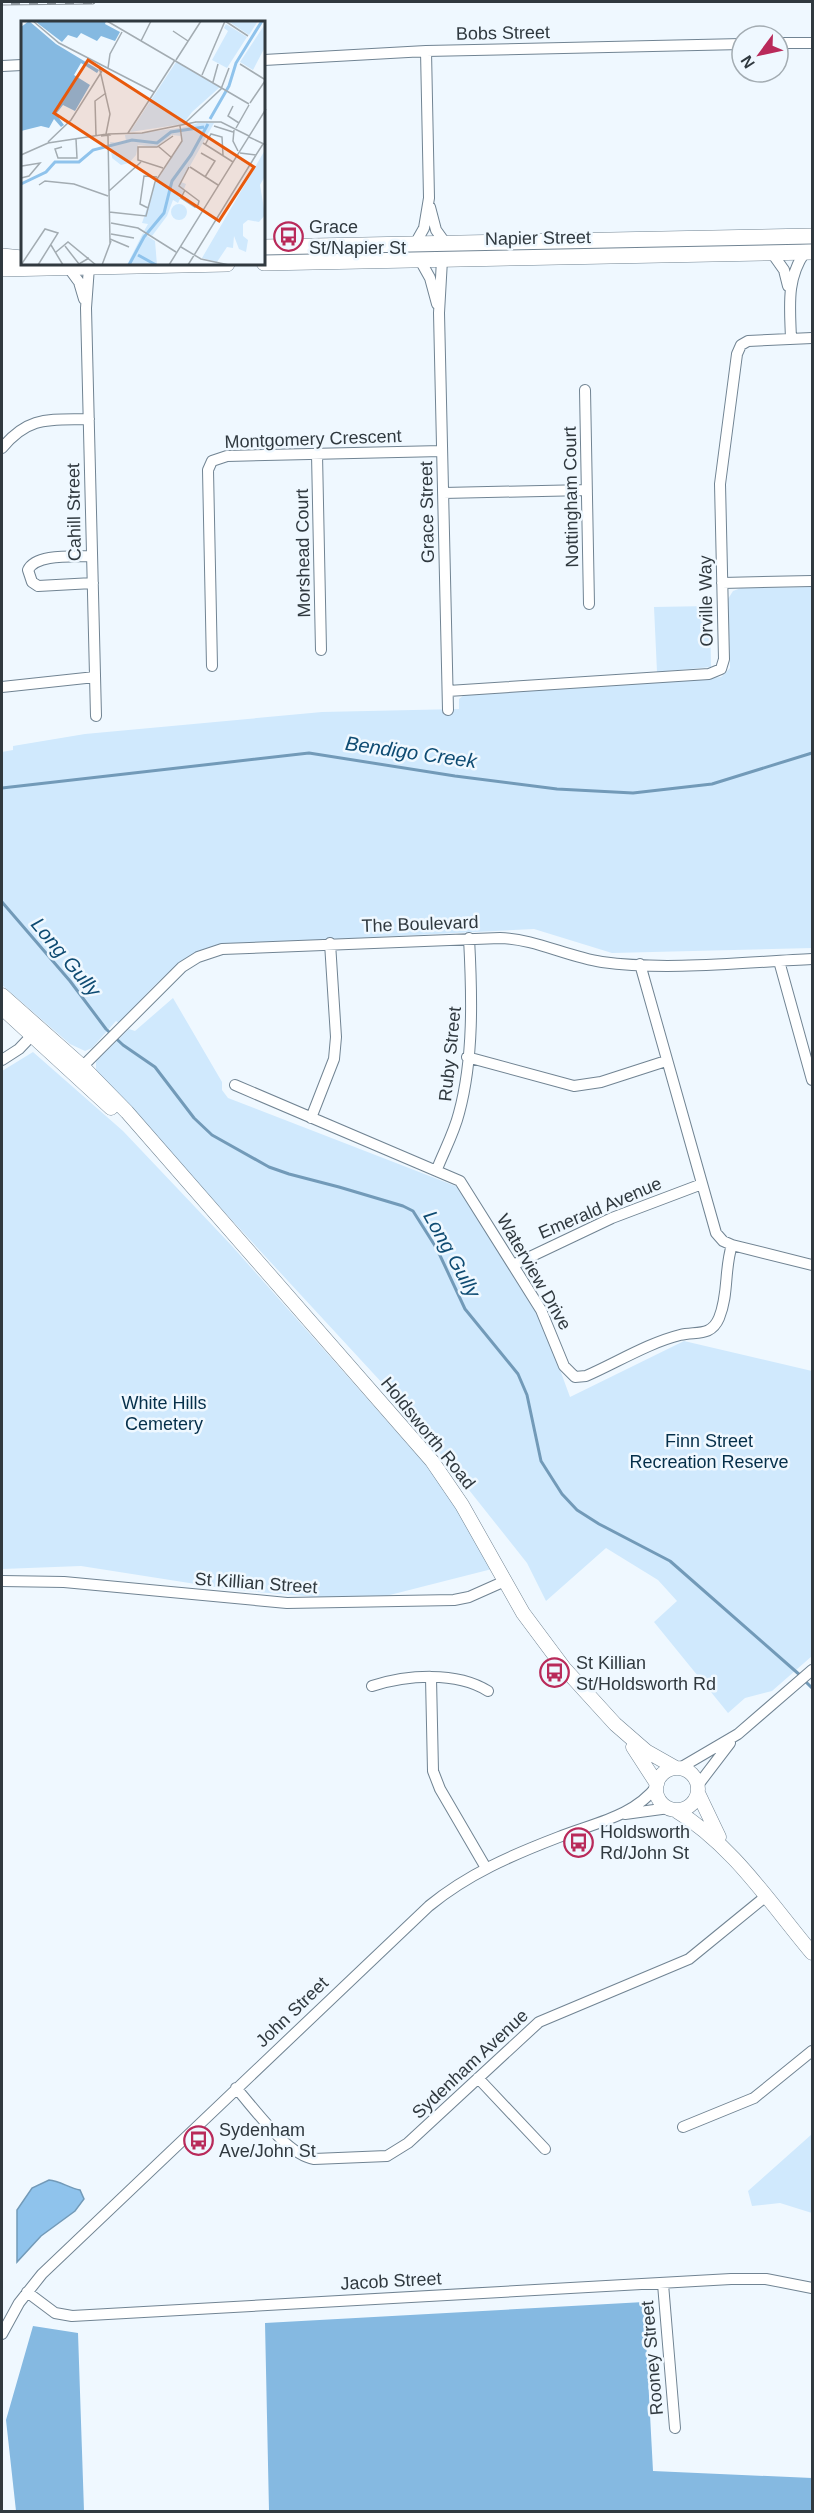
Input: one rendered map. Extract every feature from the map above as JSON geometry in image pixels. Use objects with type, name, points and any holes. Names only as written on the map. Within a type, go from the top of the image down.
[{"type":"highway","points":[[792,236],[797,245],[810,249]]},
{"type":"highway","name":"Napier Street","points":[[266,247],[813,236]]},
{"type":"highway","points":[[338,246],[393,252],[431,252],[442,260]]},
{"type":"highway","points":[[282,247],[286,256],[318,255],[374,261]]},
{"type":"highway","name":"Napier Street","points":[[266,263],[772,253],[810,249]]},
{"type":"highway","points":[[2,254],[21,252]]},
{"type":"highway","points":[[2,254],[21,258]]},
{"type":"highway","points":[[2,268],[78,266]]},
{"type":"main road","name":"Holdsworth Road","points":[[2,995],[36,1032],[78,1070],[188,1182],[427,1455],[462,1504],[504,1581],[548,1648],[615,1724],[657,1785]]},
{"type":"main road","name":"Holdsworth Road","points":[[2,1008],[36,1032]]},
{"type":"main road","name":"Holdsworth Road","points":[[615,1724],[646,1751],[678,1768]]},
{"type":"main road","points":[[726,1850],[710,1822],[692,1774],[678,1768],[664,1773],[657,1785],[659,1799],[706,1831],[726,1850],[813,1953]]},
{"type":"main road","points":[[672,1809],[687,1808],[698,1789]]},
{"type":"street","points":[[790,44],[813,43]]},
{"type":"street","name":"Bobs Street","points":[[266,60],[426,51],[730,44]]},
{"type":"street","points":[[426,51],[429,198],[435,227],[446,244]]},
{"type":"street","points":[[2,66],[21,65]]},
{"type":"street","points":[[415,244],[424,228],[429,198]]},
{"type":"street","points":[[789,295],[792,275],[810,249]]},
{"type":"street","points":[[772,253],[784,270],[789,295],[791,339]]},
{"type":"street","name":"Grace Street","points":[[420,260],[430,278],[439,313]]},
{"type":"street","name":"Grace Street","points":[[442,260],[439,313],[448,710]]},
{"type":"street","name":"Cahill Street","points":[[89,266],[86,308],[96,716]]},
{"type":"street","name":"Cahill Street","points":[[68,267],[82,290],[86,308]]},
{"type":"street","name":"Orville Way","points":[[448,691],[714,673],[721,669],[724,659],[721,473],[739,348],[748,341],[813,338]]},
{"type":"street","name":"Nottingham Court","points":[[585,390],[589,604]]},
{"type":"street","points":[[2,448],[17,430],[32,423],[89,419]]},
{"type":"street","name":"Montgomery Crescent","points":[[212,666],[209,465],[216,458],[442,452]]},
{"type":"street","name":"Morshead Court","points":[[317,454],[321,650]]},
{"type":"street","points":[[443,493],[587,490]]},
{"type":"street","points":[[92,556],[40,560],[32,563],[28,570],[29,579],[38,586],[93,583]]},
{"type":"street","points":[[722,583],[813,581]]},
{"type":"street","points":[[2,687],[95,677]]},
{"type":"street","name":"The Boulevard","points":[[78,1070],[182,967],[205,953],[230,948],[469,938],[528,940],[601,962],[640,964],[779,962],[813,958]]},
{"type":"street","name":"Ruby Street","points":[[437,1169],[460,1111],[472,1001],[469,938]]},
{"type":"street","points":[[311,1118],[334,1059],[336,1037],[330,944]]},
{"type":"street","points":[[779,962],[813,1080]]},
{"type":"street","points":[[640,964],[716,1233],[723,1241],[732,1245],[813,1265]]},
{"type":"street","points":[[2,1060],[36,1032]]},
{"type":"street","points":[[467,1057],[574,1086],[601,1082],[666,1061]]},
{"type":"street","name":"Waterview Drive","points":[[235,1085],[457,1178],[464,1185],[549,1324],[566,1370],[571,1376],[582,1377],[677,1336],[700,1334],[712,1328],[720,1315],[727,1289],[727,1259],[732,1245]]},
{"type":"street","name":"Emerald Avenue","points":[[513,1265],[612,1218],[702,1184]]},
{"type":"street","name":"St Killian Street","points":[[2,1581],[64,1582],[251,1601],[315,1604],[454,1600],[469,1597],[504,1581]]},
{"type":"street","points":[[678,1768],[701,1759],[738,1734],[810,1672]]},
{"type":"street","points":[[372,1686],[403,1678],[431,1678],[463,1680],[488,1691]]},
{"type":"street","points":[[431,1678],[433,1772],[440,1789],[486,1868]]},
{"type":"street","points":[[698,1789],[738,1734]]},
{"type":"street","name":"John Street","points":[[27,2292],[68,2247],[414,1918],[458,1883],[486,1868],[619,1815],[643,1801],[657,1785]]},
{"type":"street","name":"John Street","points":[[619,1815],[672,1809]]},
{"type":"street","name":"Sydenham Avenue","points":[[236,2088],[288,2146],[314,2159],[393,2154],[404,2147],[539,2022],[689,1959],[765,1897]]},
{"type":"street","points":[[683,2127],[754,2098],[813,2051]]},
{"type":"street","points":[[478,2078],[546,2149]]},
{"type":"street","name":"Jacob Street","points":[[27,2292],[56,2313],[72,2316],[765,2279],[813,2288]]},
{"type":"street","name":"Rooney Street","points":[[663,2284],[675,2428]]},
{"type":"street","points":[[2,2334],[27,2292]]},
{"type":"green space","points":[[812,587],[812,948],[612,953],[534,929],[219,945],[190,957],[164,976],[119,1023],[116,1021],[92,1048],[85,1051],[70,1044],[2,985],[2,752],[13,750],[13,746],[85,734],[322,712],[459,709],[459,699],[464,695],[721,677],[730,668],[728,599],[733,591],[741,588]]},
{"type":"green space","points":[[710,606],[711,667],[657,672],[654,607]]},
{"type":"green space","name":"Finn Street Recreation Reserve","points":[[173,998],[222,1082],[222,1090],[228,1098],[458,1187],[544,1326],[570,1397],[684,1341],[812,1371],[812,1656],[772,1691],[745,1698],[728,1713],[654,1622],[677,1601],[658,1580],[606,1548],[546,1601],[527,1563],[396,1398],[96,1073],[96,1061],[129,1029],[135,1031]]},
{"type":"green space","name":"White Hills Cemetery","points":[[33,1052],[123,1131],[232,1246],[440,1481],[492,1569],[366,1601],[234,1590],[81,1566],[2,1569],[2,1071]]},
{"type":"green space","points":[[812,2134],[812,2213],[780,2203],[752,2206],[748,2191]]},
{"type":"shaded area","points":[[49,2180],[80,2190],[84,2199],[75,2211],[41,2236],[17,2262],[17,2210],[32,2188]]},
{"type":"shaded area","points":[[644,2302],[653,2471],[812,2478],[812,2511],[269,2511],[265,2323]]},
{"type":"shaded area","points":[[33,2326],[78,2333],[84,2511],[16,2511],[6,2420]]},
{"type":"waterway","name":"Bendigo Creek","points":[[2,788],[309,753],[557,789],[633,793],[712,784],[812,753]]},
{"type":"waterway","name":"Long Gully","points":[[2,902],[70,981],[106,1029],[123,1045],[155,1067],[194,1118],[212,1135],[269,1167],[403,1206],[413,1211],[437,1249],[465,1309],[518,1374],[527,1395],[541,1461],[562,1494],[577,1510],[599,1524],[670,1561],[801,1676]]},
{"type":"waterway","name":"Long Gully","points":[[805,1681],[812,1688]]},
{"type":"railway","points":[[2,3],[93,2]]},
{"type":"place","name":"Grace St/Napier St","points":[[288,237]]},
{"type":"place","name":"St Killian St/Holdsworth Rd","points":[[555,1673]]},
{"type":"place","name":"Holdsworth Rd/John St","points":[[579,1842]]},
{"type":"place","name":"Sydenham Ave/John St","points":[[198,2140]]}]
